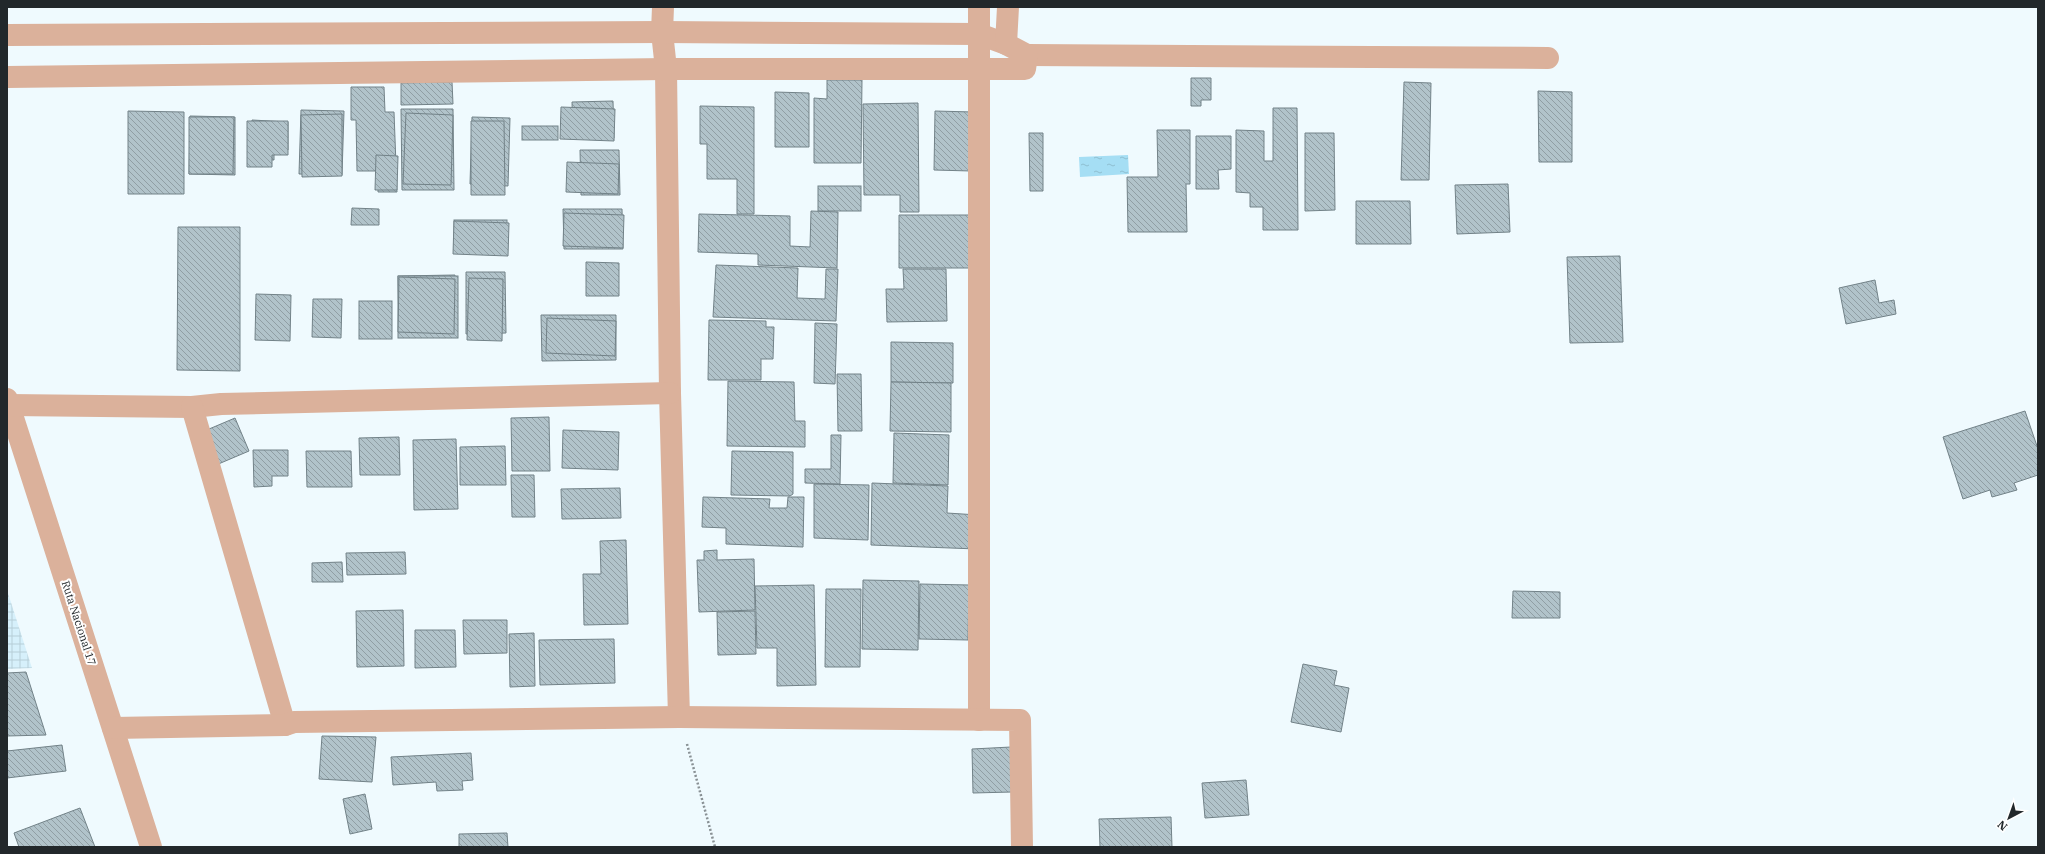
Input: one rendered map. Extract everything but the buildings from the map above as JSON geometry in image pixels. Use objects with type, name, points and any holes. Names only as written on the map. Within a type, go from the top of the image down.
[{"type":"street","points":[[663,7],[662,32],[666,69],[670,393],[679,717]]},
{"type":"street","points":[[979,720],[980,7]]},
{"type":"street","points":[[1006,44],[1008,7]]},
{"type":"street","points":[[7,35],[662,32],[979,34],[1006,44],[1026,62]]},
{"type":"street","points":[[7,77],[666,69],[980,71],[1026,62],[1548,58]]},
{"type":"street","points":[[8,402],[192,407],[220,404],[670,393]]},
{"type":"street","name":"Ruta Nacional 17","points":[[8,402],[152,847]]},
{"type":"street","points":[[192,407],[285,725]]},
{"type":"street","points":[[113,728],[285,725],[302,722],[679,717],[1020,720],[1022,847]]},
{"type":"path","points":[[679,717],[715,847]]},
{"type":"shaded area","points":[[7,590],[32,668],[7,669]]},
{"type":"water","points":[[1128,155],[1129,174],[1080,177],[1079,157]]}]
